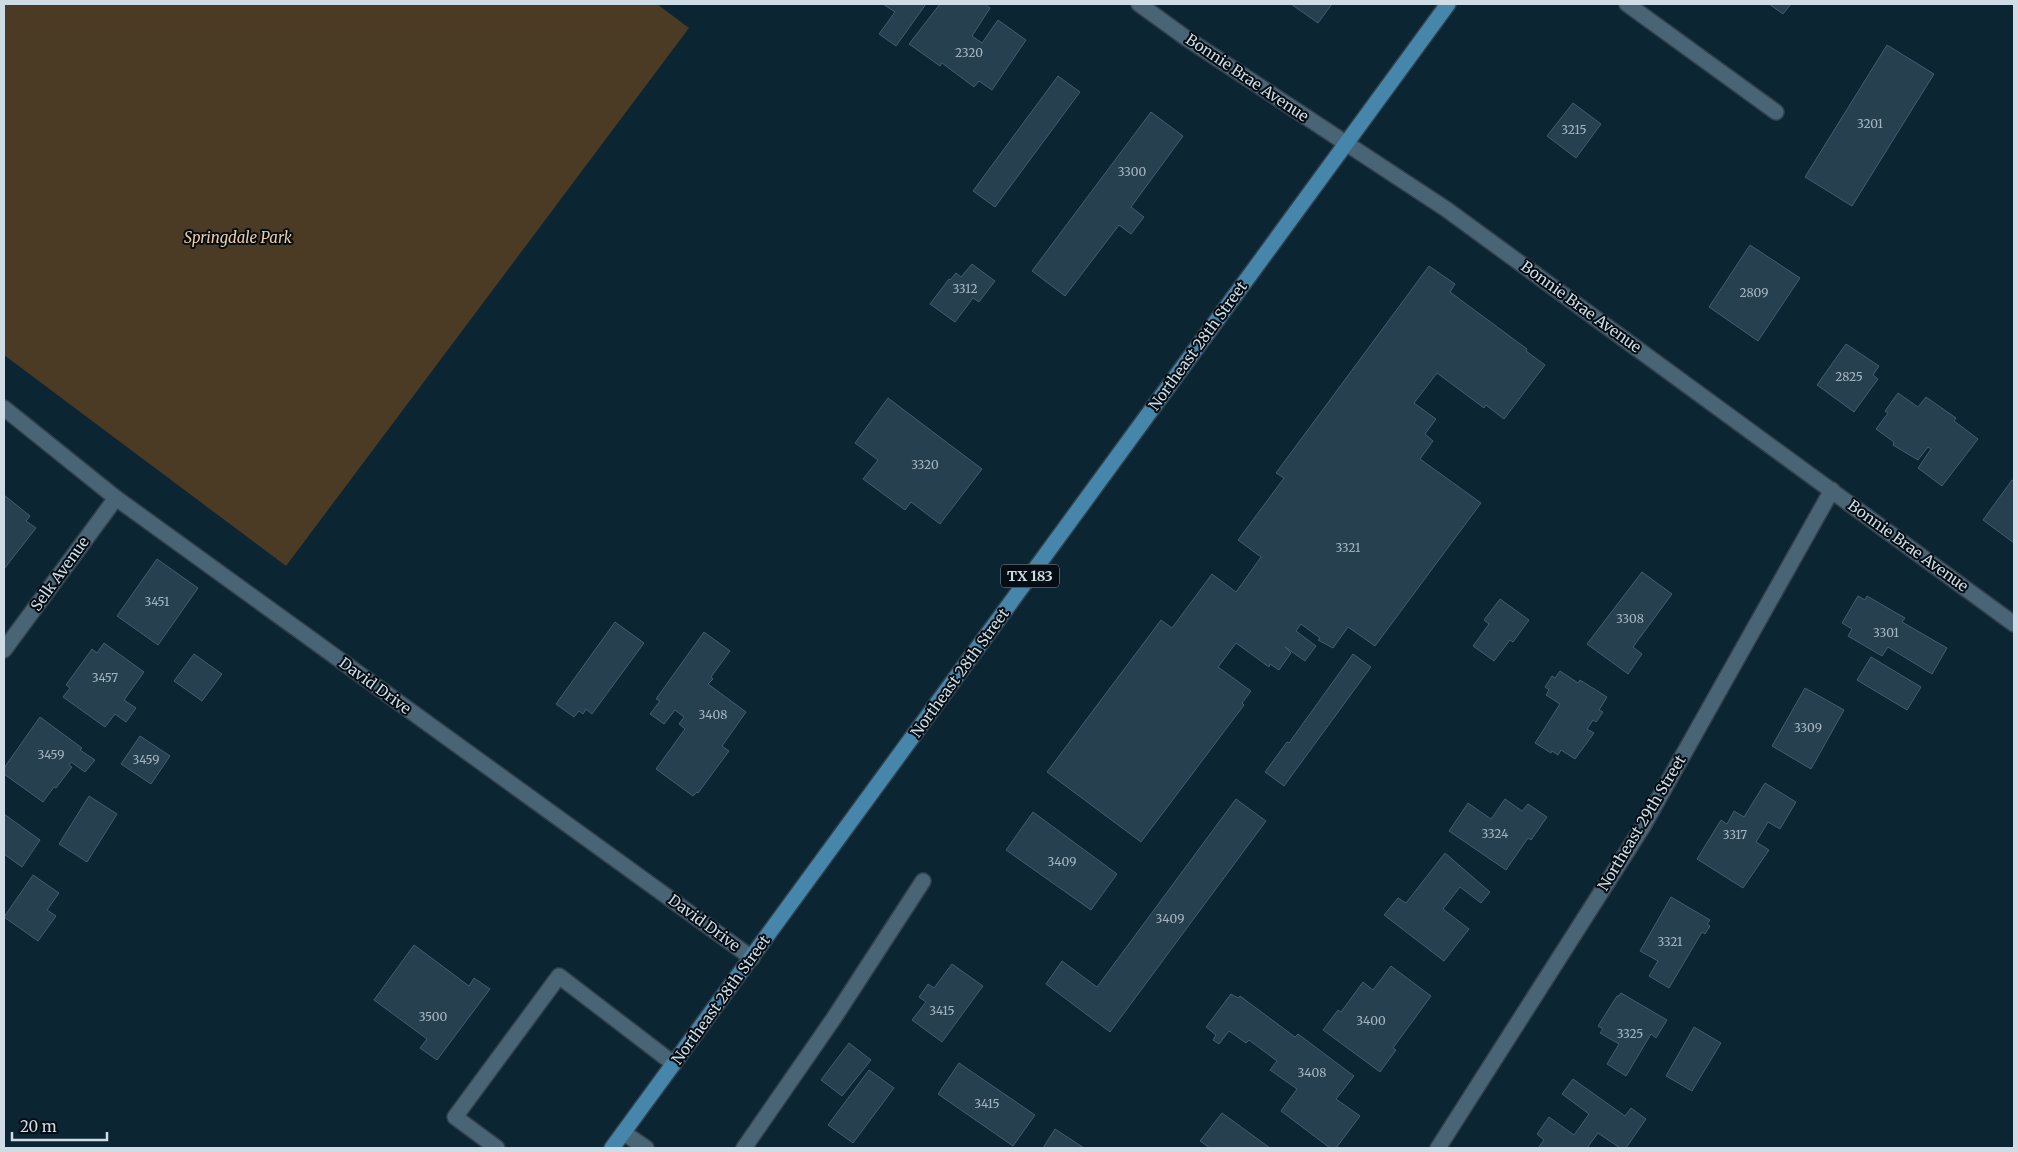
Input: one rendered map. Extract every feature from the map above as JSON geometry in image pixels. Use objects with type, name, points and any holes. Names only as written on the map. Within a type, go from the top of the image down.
[{"type":"main road","name":"Northeast 28th Street","points":[[612,1148],[1448,4]]},
{"type":"street","name":"Bonnie Brae Avenue","points":[[1139,4],[1186,38],[1446,209],[2014,624]]},
{"type":"street","points":[[1627,4],[1776,112]]},
{"type":"street","name":"David Drive","points":[[4,408],[116,498],[752,958]]},
{"type":"street","name":"Northeast 29th Street","points":[[1438,1148],[1642,828],[1832,490]]},
{"type":"street","name":"Selk Avenue","points":[[4,650],[116,498]]},
{"type":"street","points":[[744,1148],[834,1018],[923,881]]},
{"type":"street","points":[[497,1148],[455,1117],[559,976],[674,1064]]},
{"type":"street","points":[[624,1133],[646,1148]]},
{"type":"green space","name":"Springdale Park","points":[[4,4],[657,4],[689,28],[286,566],[4,355]]},
{"type":"building","points":[[883,4],[926,4],[896,46],[879,34],[895,12]]},
{"type":"building","points":[[940,4],[985,4],[990,8],[972,36],[982,43],[998,20],[1026,40],[992,90],[979,81],[974,87],[942,63],[940,66],[909,44]]},
{"type":"building","points":[[1291,4],[1332,4],[1318,23]]},
{"type":"building","points":[[1769,4],[1791,4],[1783,14]]},
{"type":"building","points":[[1887,45],[1934,74],[1852,206],[1805,177]]},
{"type":"building","points":[[1058,76],[1080,92],[995,207],[973,191]]},
{"type":"building","points":[[1573,103],[1601,124],[1576,158],[1547,136]]},
{"type":"building","points":[[1151,112],[1183,136],[1131,207],[1144,217],[1131,234],[1119,225],[1065,296],[1032,271]]},
{"type":"building","points":[[1750,245],[1800,278],[1758,341],[1709,307]]},
{"type":"building","points":[[972,264],[995,281],[979,302],[973,298],[955,322],[930,304],[949,279],[956,273],[961,277]]},
{"type":"building","points":[[1429,266],[1455,284],[1450,292],[1527,349],[1526,351],[1545,365],[1504,419],[1486,405],[1484,408],[1437,373],[1414,403],[1436,419],[1425,434],[1433,441],[1420,459],[1481,503],[1375,646],[1348,627],[1333,648],[1318,640],[1320,638],[1301,624],[1296,631],[1316,646],[1305,661],[1285,647],[1291,653],[1279,670],[1270,664],[1269,667],[1236,643],[1218,667],[1251,691],[1242,703],[1244,705],[1141,842],[1047,772],[1161,620],[1172,628],[1212,574],[1236,592],[1261,557],[1238,540],[1284,478],[1276,473]]},
{"type":"building","points":[[1846,344],[1879,366],[1873,375],[1878,379],[1854,412],[1817,385]]},
{"type":"building","points":[[1898,393],[1918,407],[1926,397],[1956,418],[1954,421],[1978,439],[1942,486],[1918,468],[1931,449],[1928,447],[1918,460],[1893,445],[1894,442],[1876,429],[1888,413],[1885,411]]},
{"type":"building","points":[[888,398],[982,469],[940,524],[911,502],[905,510],[863,479],[878,460],[855,443]]},
{"type":"building","points":[[2012,480],[2014,481],[2014,543],[1983,520]]},
{"type":"building","points":[[4,495],[30,516],[26,521],[36,528],[4,569]]},
{"type":"building","points":[[157,559],[198,588],[158,645],[117,616]]},
{"type":"building","points":[[1642,572],[1672,594],[1633,647],[1642,654],[1628,674],[1587,644]]},
{"type":"building","points":[[1858,596],[1865,600],[1867,596],[1905,618],[1902,622],[1947,648],[1932,674],[1888,647],[1882,656],[1848,636],[1852,629],[1842,623]]},
{"type":"building","points":[[1500,599],[1529,620],[1513,642],[1510,640],[1494,661],[1473,646],[1489,624],[1484,620]]},
{"type":"building","points":[[615,622],[644,643],[592,714],[586,709],[583,714],[579,711],[574,717],[556,704]]},
{"type":"building","points":[[704,632],[730,651],[708,684],[746,712],[722,746],[729,751],[698,793],[693,796],[656,769],[685,729],[679,724],[684,717],[675,710],[664,724],[650,714],[660,701],[656,699]]},
{"type":"building","points":[[104,643],[144,672],[124,700],[136,708],[126,722],[115,714],[105,727],[63,697],[70,688],[66,685],[92,649],[97,653]]},
{"type":"building","points":[[194,654],[222,674],[202,701],[174,681]]},
{"type":"building","points":[[1353,654],[1371,667],[1284,786],[1265,772],[1287,742],[1289,743]]},
{"type":"building","points":[[1871,657],[1921,687],[1907,710],[1857,680]]},
{"type":"building","points":[[1560,671],[1578,683],[1580,680],[1607,697],[1599,710],[1603,712],[1596,722],[1593,720],[1587,729],[1594,733],[1575,759],[1561,750],[1558,755],[1552,751],[1551,753],[1535,743],[1560,704],[1546,695],[1549,690],[1545,687],[1552,676],[1555,678]]},
{"type":"building","points":[[1805,688],[1844,710],[1811,769],[1772,746]]},
{"type":"building","points":[[40,717],[95,760],[85,772],[71,762],[69,765],[72,767],[43,802],[4,774],[4,768]]},
{"type":"building","points":[[140,736],[170,756],[151,784],[121,764]]},
{"type":"building","points":[[1765,783],[1796,802],[1780,829],[1768,822],[1756,842],[1769,850],[1743,888],[1697,859],[1721,820],[1727,824],[1734,811],[1744,817]]},
{"type":"building","points":[[89,796],[117,814],[87,862],[59,844]]},
{"type":"building","points":[[1236,799],[1266,821],[1110,1032],[1046,984],[1062,961],[1097,987]]},
{"type":"building","points":[[1505,799],[1522,811],[1528,804],[1547,817],[1531,840],[1528,838],[1506,870],[1449,831],[1468,803],[1491,819]]},
{"type":"building","points":[[1033,812],[1117,874],[1091,910],[1006,850]]},
{"type":"building","points":[[4,814],[40,840],[22,867],[4,854]]},
{"type":"building","points":[[1445,853],[1490,892],[1481,903],[1460,887],[1443,909],[1469,929],[1444,961],[1384,915],[1398,898],[1406,903]]},
{"type":"building","points":[[33,875],[59,893],[47,910],[56,916],[38,941],[4,917]]},
{"type":"building","points":[[1671,897],[1710,920],[1707,924],[1710,926],[1705,934],[1702,932],[1669,988],[1649,976],[1658,961],[1640,951]]},
{"type":"building","points":[[414,945],[469,986],[474,978],[490,989],[437,1060],[420,1048],[427,1039],[374,1000]]},
{"type":"building","points":[[952,964],[983,986],[942,1042],[912,1020],[926,1002],[919,997],[928,984],[934,988]]},
{"type":"building","points":[[1391,966],[1431,996],[1393,1048],[1396,1050],[1380,1072],[1323,1030],[1338,1010],[1341,1012],[1363,982],[1373,990]]},
{"type":"building","points":[[1621,993],[1667,1020],[1656,1038],[1651,1034],[1626,1076],[1607,1064],[1619,1044],[1600,1033],[1603,1029],[1598,1026],[1617,996]]},
{"type":"building","points":[[1231,994],[1238,998],[1240,996],[1295,1037],[1298,1034],[1354,1076],[1336,1099],[1360,1116],[1336,1148],[1330,1148],[1281,1111],[1297,1089],[1270,1070],[1277,1061],[1249,1040],[1246,1043],[1229,1031],[1219,1044],[1213,1040],[1216,1035],[1206,1027]]},
{"type":"building","points":[[1694,1027],[1721,1043],[1692,1091],[1666,1076]]},
{"type":"building","points":[[849,1043],[871,1060],[842,1096],[821,1080]]},
{"type":"building","points":[[959,1063],[1035,1115],[1013,1146],[938,1094]]},
{"type":"building","points":[[869,1070],[894,1088],[853,1143],[828,1125]]},
{"type":"building","points":[[1573,1079],[1625,1116],[1631,1108],[1646,1119],[1626,1148],[1620,1148],[1598,1133],[1587,1148],[1538,1148],[1544,1140],[1537,1134],[1549,1117],[1574,1135],[1589,1114],[1562,1094]]},
{"type":"building","points":[[1222,1113],[1270,1148],[1210,1148],[1200,1141]]},
{"type":"building","points":[[1055,1129],[1084,1148],[1043,1148]]}]
